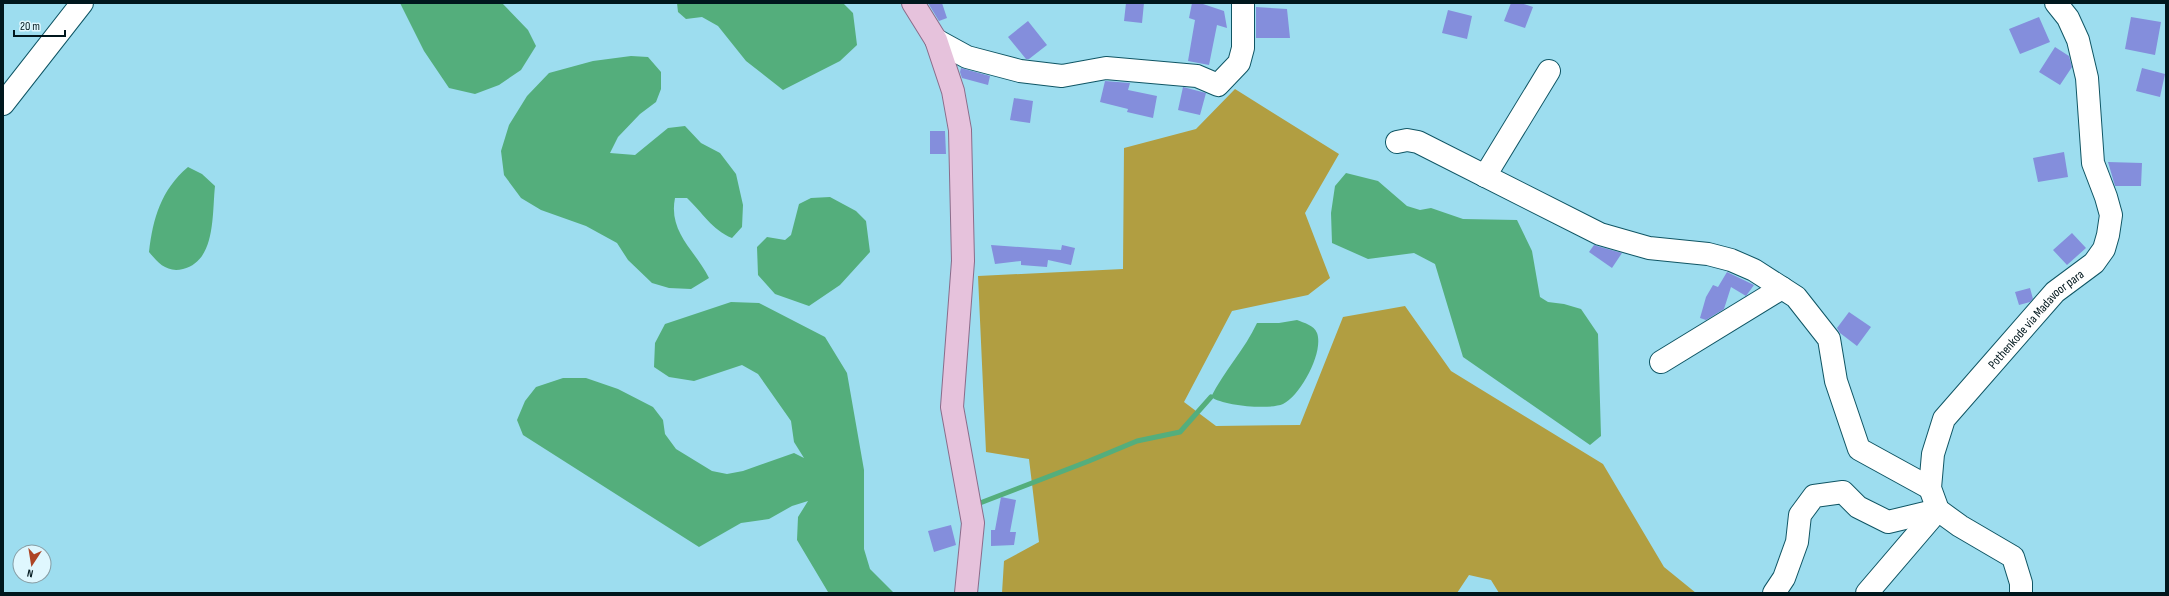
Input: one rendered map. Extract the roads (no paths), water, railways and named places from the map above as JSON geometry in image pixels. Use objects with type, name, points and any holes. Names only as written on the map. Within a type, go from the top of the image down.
[{"type":"main road","points":[[913,3],[936,40],[954,91],[960,130],[963,261],[952,408],[973,523],[966,593]]},
{"type":"street","points":[[3,104],[82,3]]},
{"type":"street","points":[[936,40],[967,57],[1020,71],[1062,76],[1106,68],[1197,76],[1218,85],[1239,63],[1243,48],[1243,3]]},
{"type":"street","name":"Pothenkode via Madavoor para","points":[[1938,510],[1930,488],[1933,454],[1944,419],[2055,292],[2094,263],[2104,249],[2108,235],[2111,215],[2093,163],[2087,78],[2078,40],[2068,18],[2056,3]]},
{"type":"street","points":[[1485,176],[1549,71]]},
{"type":"street","points":[[1397,142],[1407,140],[1418,142],[1600,234],[1649,248],[1708,254],[1731,260],[1754,270],[1796,297],[1829,339],[1836,380],[1859,449],[1930,488]]},
{"type":"street","points":[[1662,362],[1782,288]]},
{"type":"street","points":[[1774,593],[1784,578],[1797,542],[1800,515],[1814,496],[1843,492],[1858,507],[1888,522],[1938,510],[1960,526],[2013,557],[2022,583],[2022,593]]},
{"type":"street","points":[[1866,593],[1938,510]]},
{"type":"waterway","points":[[980,503],[1137,441],[1180,432],[1211,397]]}]
